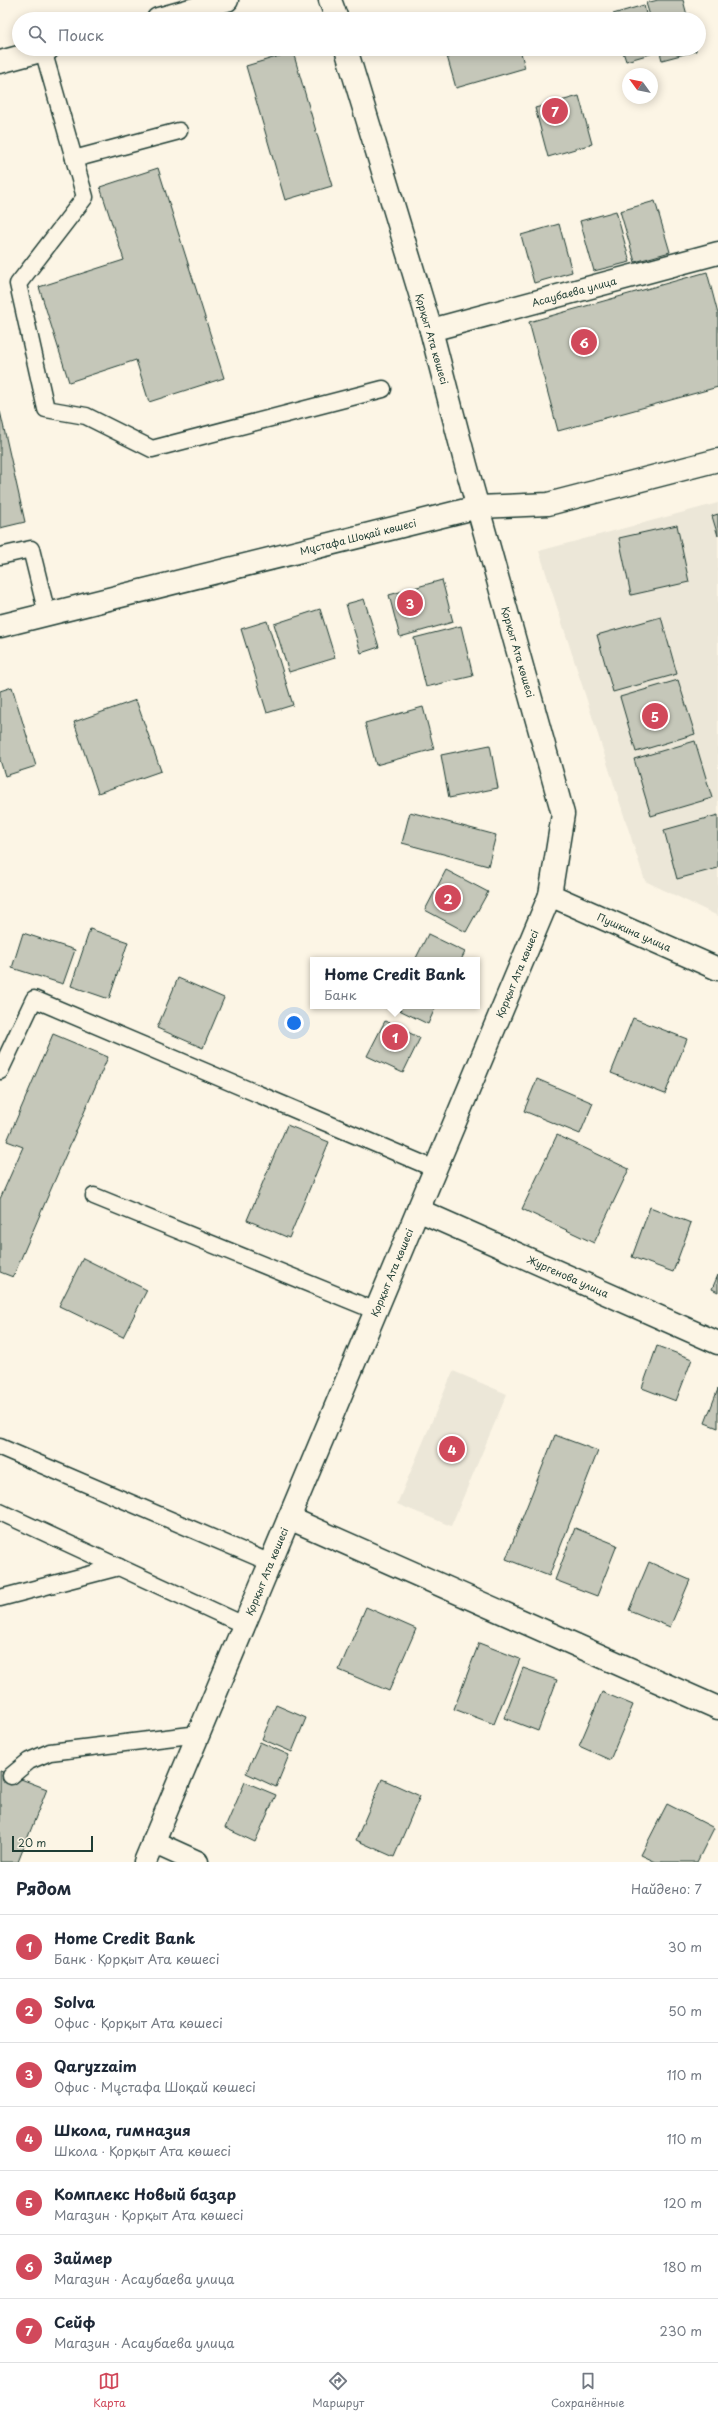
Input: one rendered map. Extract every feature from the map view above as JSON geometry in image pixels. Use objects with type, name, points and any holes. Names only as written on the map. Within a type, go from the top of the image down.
[{"type":"street","points":[[183,12],[227,0]]},
{"type":"street","points":[[330,0],[334,12]]},
{"type":"street","points":[[0,62],[22,56]]},
{"type":"street","name":"Қорқыт Ата көшесі","points":[[145,1862],[550,895],[564,814],[478,508],[431,330],[348,56]]},
{"type":"street","name":"Асаубаева улица","points":[[431,330],[718,253]]},
{"type":"street","name":"Мұстафа Шоқай көшесі","points":[[0,626],[478,508],[548,504],[718,460]]},
{"type":"street","name":"Пушкина улица","points":[[550,895],[718,969]]},
{"type":"street","name":"Жургенова улица","points":[[418,1210],[718,1343]]},
{"type":"street","points":[[289,1518],[718,1708]]},
{"type":"street","points":[[153,1842],[197,1862]]},
{"type":"lane","points":[[47,56],[85,198],[18,284],[46,409],[86,416],[152,449],[383,389]]},
{"type":"lane","points":[[74,159],[179,131]]},
{"type":"lane","points":[[0,556],[30,549],[47,614]]},
{"type":"lane","points":[[0,1072],[34,999],[435,1169]]},
{"type":"lane","points":[[94,1196],[376,1311]]},
{"type":"lane","points":[[0,1447],[271,1562]]},
{"type":"lane","points":[[0,1512],[244,1625]]},
{"type":"lane","points":[[0,1598],[119,1567]]},
{"type":"lane","points":[[11,1776],[29,1761],[50,1752],[199,1734]]},
{"type":"shaded area","points":[[718,503],[718,916],[645,881],[539,551]]},
{"type":"shaded area","points":[[453,1371],[507,1394],[451,1526],[397,1504]]},
{"type":"building","points":[[658,0],[683,0],[686,12],[649,12],[646,3]]},
{"type":"building","points":[[644,5],[646,12],[620,12]]},
{"type":"building","points":[[280,56],[294,56],[332,186],[285,200],[246,66]]},
{"type":"building","points":[[447,56],[522,56],[525,68],[456,88]]},
{"type":"building","points":[[624,56],[643,56],[626,61]]},
{"type":"building","points":[[661,56],[677,56],[662,60]]},
{"type":"building","points":[[579,96],[592,144],[548,157],[535,108]]},
{"type":"building","points":[[158,168],[224,378],[149,402],[136,360],[69,382],[39,287],[124,260],[100,187]]},
{"type":"building","points":[[655,201],[670,252],[635,262],[620,211]]},
{"type":"building","points":[[616,211],[630,262],[594,271],[580,221]]},
{"type":"building","points":[[559,224],[572,272],[534,283],[521,235]]},
{"type":"building","points":[[707,272],[718,314],[718,387],[558,431],[529,322]]},
{"type":"building","points":[[0,411],[25,522],[0,528]]},
{"type":"building","points":[[718,514],[718,536],[712,516]]},
{"type":"building","points":[[677,525],[689,582],[631,595],[619,538]]},
{"type":"building","points":[[442,580],[453,622],[400,637],[389,595]]},
{"type":"building","points":[[364,599],[379,647],[361,653],[346,604]]},
{"type":"building","points":[[320,609],[335,658],[289,672],[274,624]]},
{"type":"building","points":[[661,617],[677,674],[613,692],[597,635]]},
{"type":"building","points":[[267,621],[293,705],[267,713],[241,629]]},
{"type":"building","points":[[461,626],[473,676],[426,687],[414,638]]},
{"type":"building","points":[[678,680],[695,734],[636,752],[620,697]]},
{"type":"building","points":[[12,687],[36,766],[5,776],[0,760],[0,691]]},
{"type":"building","points":[[136,700],[161,771],[98,793],[74,722]]},
{"type":"building","points":[[423,707],[434,749],[376,765],[365,723]]},
{"type":"building","points":[[695,741],[712,798],[651,816],[634,759]]},
{"type":"building","points":[[490,745],[498,788],[449,798],[441,755]]},
{"type":"building","points":[[410,812],[496,835],[488,866],[402,843]]},
{"type":"building","points":[[718,815],[718,868],[677,879],[664,830]]},
{"type":"building","points":[[446,870],[488,892],[466,932],[425,910]]},
{"type":"building","points":[[90,929],[128,942],[109,999],[71,986]]},
{"type":"building","points":[[23,933],[75,950],[63,984],[12,968]]},
{"type":"building","points":[[428,934],[465,952],[462,957],[416,957]]},
{"type":"building","points":[[178,978],[224,998],[203,1048],[157,1028]]},
{"type":"building","points":[[397,1009],[435,1009],[428,1024]]},
{"type":"building","points":[[633,1018],[687,1039],[665,1094],[611,1073]]},
{"type":"building","points":[[385,1021],[420,1038],[403,1073],[367,1056]]},
{"type":"building","points":[[53,1034],[108,1057],[13,1277],[0,1272],[0,1199],[23,1147],[7,1141]]},
{"type":"building","points":[[537,1079],[593,1103],[580,1134],[524,1111]]},
{"type":"building","points":[[287,1125],[329,1142],[289,1238],[247,1220]]},
{"type":"building","points":[[557,1135],[629,1169],[594,1243],[522,1209]]},
{"type":"building","points":[[650,1207],[691,1223],[673,1272],[632,1257]]},
{"type":"building","points":[[83,1258],[147,1290],[123,1337],[59,1306]]},
{"type":"building","points":[[718,1275],[718,1292],[712,1289]]},
{"type":"building","points":[[657,1346],[692,1359],[676,1401],[642,1388]]},
{"type":"building","points":[[718,1389],[718,1428],[705,1423]]},
{"type":"building","points":[[555,1435],[598,1451],[549,1576],[506,1559]]},
{"type":"building","points":[[575,1528],[617,1545],[597,1596],[555,1580]]},
{"type":"building","points":[[649,1562],[690,1580],[670,1627],[629,1610]]},
{"type":"building","points":[[366,1607],[416,1629],[389,1691],[339,1670]]},
{"type":"building","points":[[479,1643],[520,1659],[494,1724],[454,1709]]},
{"type":"building","points":[[523,1668],[557,1680],[538,1731],[504,1718]]},
{"type":"building","points":[[602,1692],[633,1705],[610,1760],[579,1746]]},
{"type":"building","points":[[276,1705],[306,1718],[292,1752],[262,1739]]},
{"type":"building","points":[[260,1742],[289,1755],[276,1787],[246,1773]]},
{"type":"building","points":[[0,1771],[47,1789],[18,1862],[0,1862]]},
{"type":"building","points":[[382,1779],[420,1796],[394,1857],[356,1840]]},
{"type":"building","points":[[245,1782],[276,1795],[255,1842],[225,1828]]},
{"type":"building","points":[[667,1804],[714,1828],[697,1862],[656,1862],[641,1855]]},
{"type":"place","name":"Сейф","points":[[555,111]]},
{"type":"place","name":"Займер","points":[[584,342]]},
{"type":"place","name":"Qaryzzaim","points":[[410,603]]},
{"type":"place","name":"Комплекс Новый базар","points":[[655,716]]},
{"type":"place","name":"Solva","points":[[448,898]]},
{"type":"place","name":"Home Credit Bank","points":[[395,1037]]},
{"type":"place","name":"Школа, гимназия","points":[[452,1449]]}]
